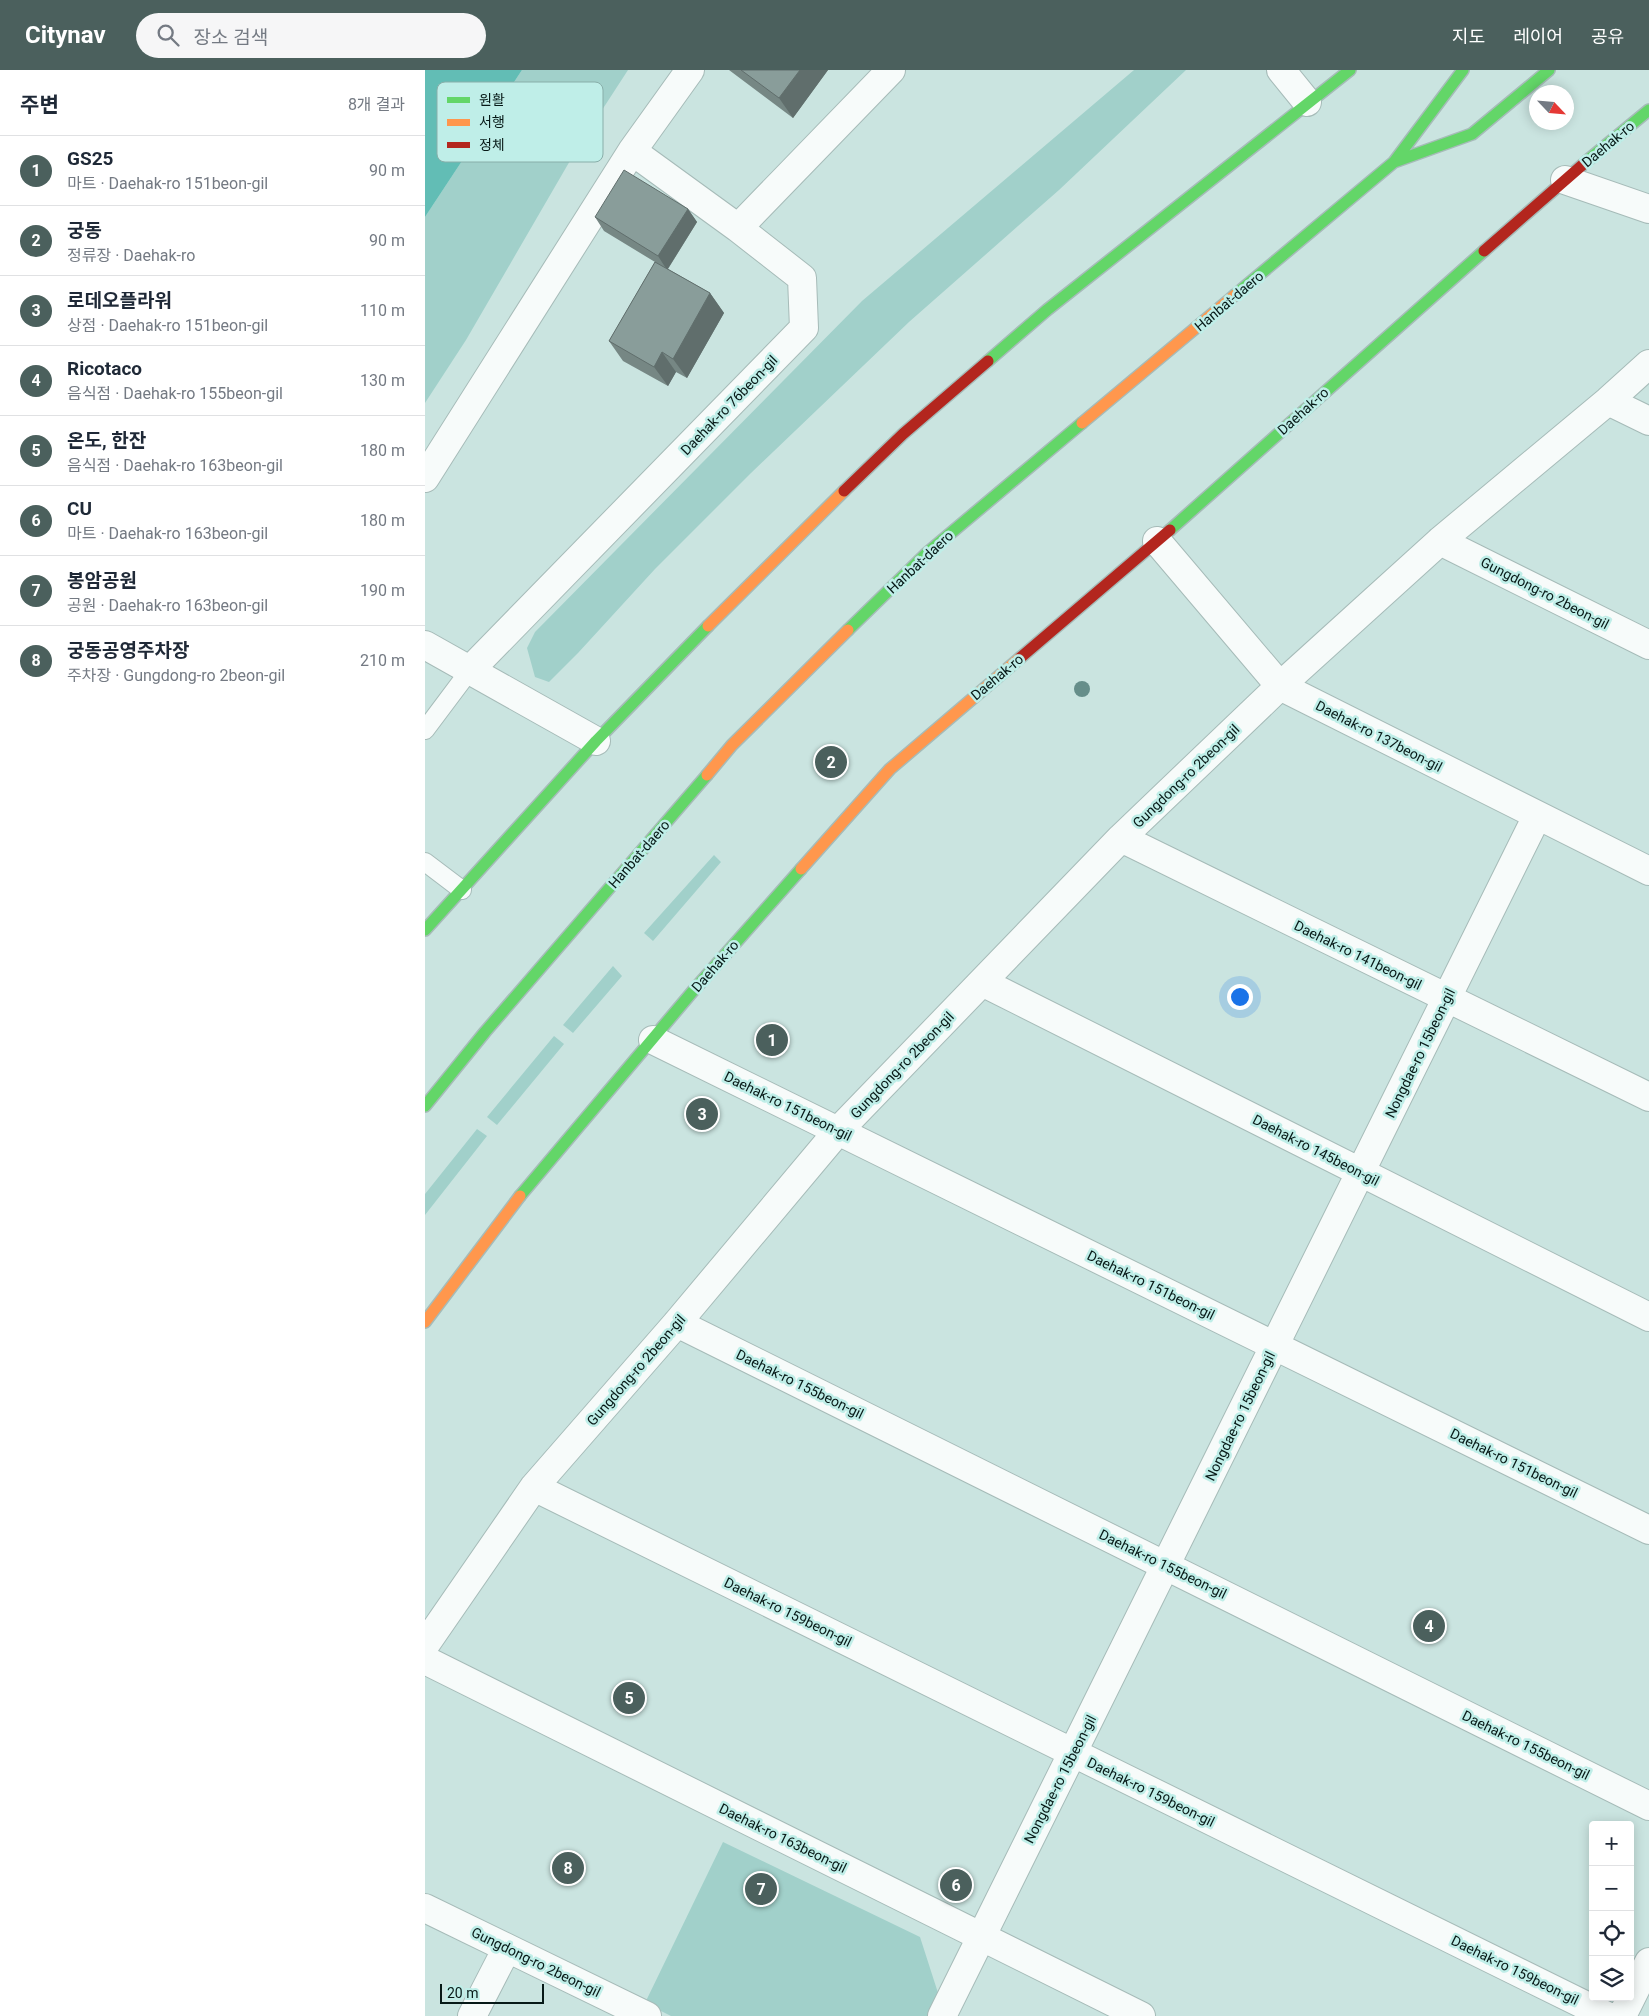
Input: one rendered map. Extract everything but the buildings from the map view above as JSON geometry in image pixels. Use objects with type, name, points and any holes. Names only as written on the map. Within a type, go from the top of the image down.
[{"type":"main road","points":[[1307,102],[1336,70]]},
{"type":"main road","points":[[425,930],[596,741],[748,584],[903,434],[1047,310],[1307,102],[1350,70]]},
{"type":"main road","name":"Hanbat-daero","points":[[425,1106],[485,1032],[732,745],[927,553],[1394,162],[1463,70]]},
{"type":"main road","points":[[1394,162],[1472,134],[1549,70]]},
{"type":"main road","name":"Daehak-ro","points":[[425,1322],[505,1214],[693,991],[890,769],[1157,541],[1565,180],[1649,110]]},
{"type":"street","points":[[425,478],[632,152],[690,70]]},
{"type":"street","points":[[737,228],[891,70]]},
{"type":"street","points":[[1281,70],[1307,102]]},
{"type":"street","name":"Daehak-ro 76beon-gil","points":[[470,670],[804,328],[802,278],[632,152]]},
{"type":"street","points":[[1565,180],[1649,209]]},
{"type":"street","name":"Gungdong-ro 2beon-gil","points":[[425,1645],[534,1487],[677,1322],[838,1130],[1121,838],[1279,686],[1441,541],[1608,401],[1649,364]]},
{"type":"street","points":[[1608,401],[1649,421]]},
{"type":"street","name":"Daehak-ro 137beon-gil","points":[[1157,541],[1279,686],[1649,871]]},
{"type":"street","name":"Gungdong-ro 2beon-gil","points":[[1441,541],[1649,645]]},
{"type":"street","points":[[425,645],[596,741]]},
{"type":"street","name":"Nongdae-ro 15beon-gil","points":[[942,2016],[1537,816]]},
{"type":"street","name":"Daehak-ro 141beon-gil","points":[[1121,838],[1649,1098]]},
{"type":"street","name":"Daehak-ro 145beon-gil","points":[[983,982],[1649,1316]]},
{"type":"street","name":"Daehak-ro 151beon-gil","points":[[653,1040],[1649,1530]]},
{"type":"street","name":"Daehak-ro 155beon-gil","points":[[677,1322],[1649,1806]]},
{"type":"street","name":"Daehak-ro 159beon-gil","points":[[534,1487],[1607,2016]]},
{"type":"street","name":"Daehak-ro 163beon-gil","points":[[425,1660],[1141,2016]]},
{"type":"street","name":"Gungdong-ro 2beon-gil","points":[[425,1908],[647,2016]]},
{"type":"street","points":[[472,2016],[507,1948]]},
{"type":"street","points":[[1622,2016],[1649,1962]]},
{"type":"lane","points":[[425,730],[470,670]]},
{"type":"lane","points":[[425,862],[461,890]]},
{"type":"shaded area","points":[[522,70],[628,70],[603,108],[603,82],[514,82]]},
{"type":"shaded area","points":[[1134,70],[1186,70],[1059,190],[909,322],[751,473],[655,569],[549,682],[535,677],[527,648],[535,632],[862,301]]},
{"type":"shaded area","points":[[461,162],[569,162],[466,340],[425,403],[425,217]]},
{"type":"shaded area","points":[[714,855],[721,862],[653,941],[644,933]]},
{"type":"shaded area","points":[[613,966],[622,976],[573,1033],[563,1025]]},
{"type":"shaded area","points":[[554,1036],[564,1044],[497,1125],[487,1117]]},
{"type":"shaded area","points":[[477,1129],[487,1136],[425,1215],[425,1194]]},
{"type":"shaded area","points":[[723,1842],[920,1937],[939,1996],[929,2016],[671,2016],[645,2003]]},
{"type":"water","points":[[425,70],[522,70],[514,82],[437,82],[437,162],[461,162],[425,217]]},
{"type":"traffic: fast","points":[[988,361],[1047,310],[1350,70]]},
{"type":"traffic: fast","points":[[1235,295],[1394,162],[1463,70]]},
{"type":"traffic: fast","points":[[1394,162],[1472,134],[1549,70]]},
{"type":"traffic: fast","points":[[1587,161],[1649,110]]},
{"type":"traffic: fast","points":[[1170,530],[1484,251]]},
{"type":"traffic: fast","points":[[848,630],[927,553],[1082,423]]},
{"type":"traffic: fast","points":[[425,930],[596,741],[708,626]]},
{"type":"traffic: fast","points":[[425,1106],[485,1032],[707,775]]},
{"type":"traffic: fast","points":[[520,1196],[693,991],[801,869]]},
{"type":"traffic: slow","points":[[1082,423],[1235,295]]},
{"type":"traffic: slow","points":[[708,626],[844,491]]},
{"type":"traffic: slow","points":[[707,775],[732,745],[848,630]]},
{"type":"traffic: slow","points":[[801,869],[890,769],[1020,658]]},
{"type":"traffic: slow","points":[[425,1322],[520,1196]]},
{"type":"traffic: jam","points":[[1484,251],[1587,161]]},
{"type":"traffic: jam","points":[[844,491],[903,434],[988,361]]},
{"type":"traffic: jam","points":[[1020,658],[1170,530]]},
{"type":"place","name":"궁동","points":[[831,762]]},
{"type":"place","name":"GS25","points":[[772,1040]]},
{"type":"place","name":"로데오플라워","points":[[702,1114]]},
{"type":"place","name":"Ricotaco","points":[[1429,1626]]},
{"type":"place","name":"온도, 한잔","points":[[629,1698]]},
{"type":"place","name":"궁동공영주차장","points":[[568,1868]]},
{"type":"place","name":"CU","points":[[956,1885]]},
{"type":"place","name":"봉암공원","points":[[761,1889]]}]
